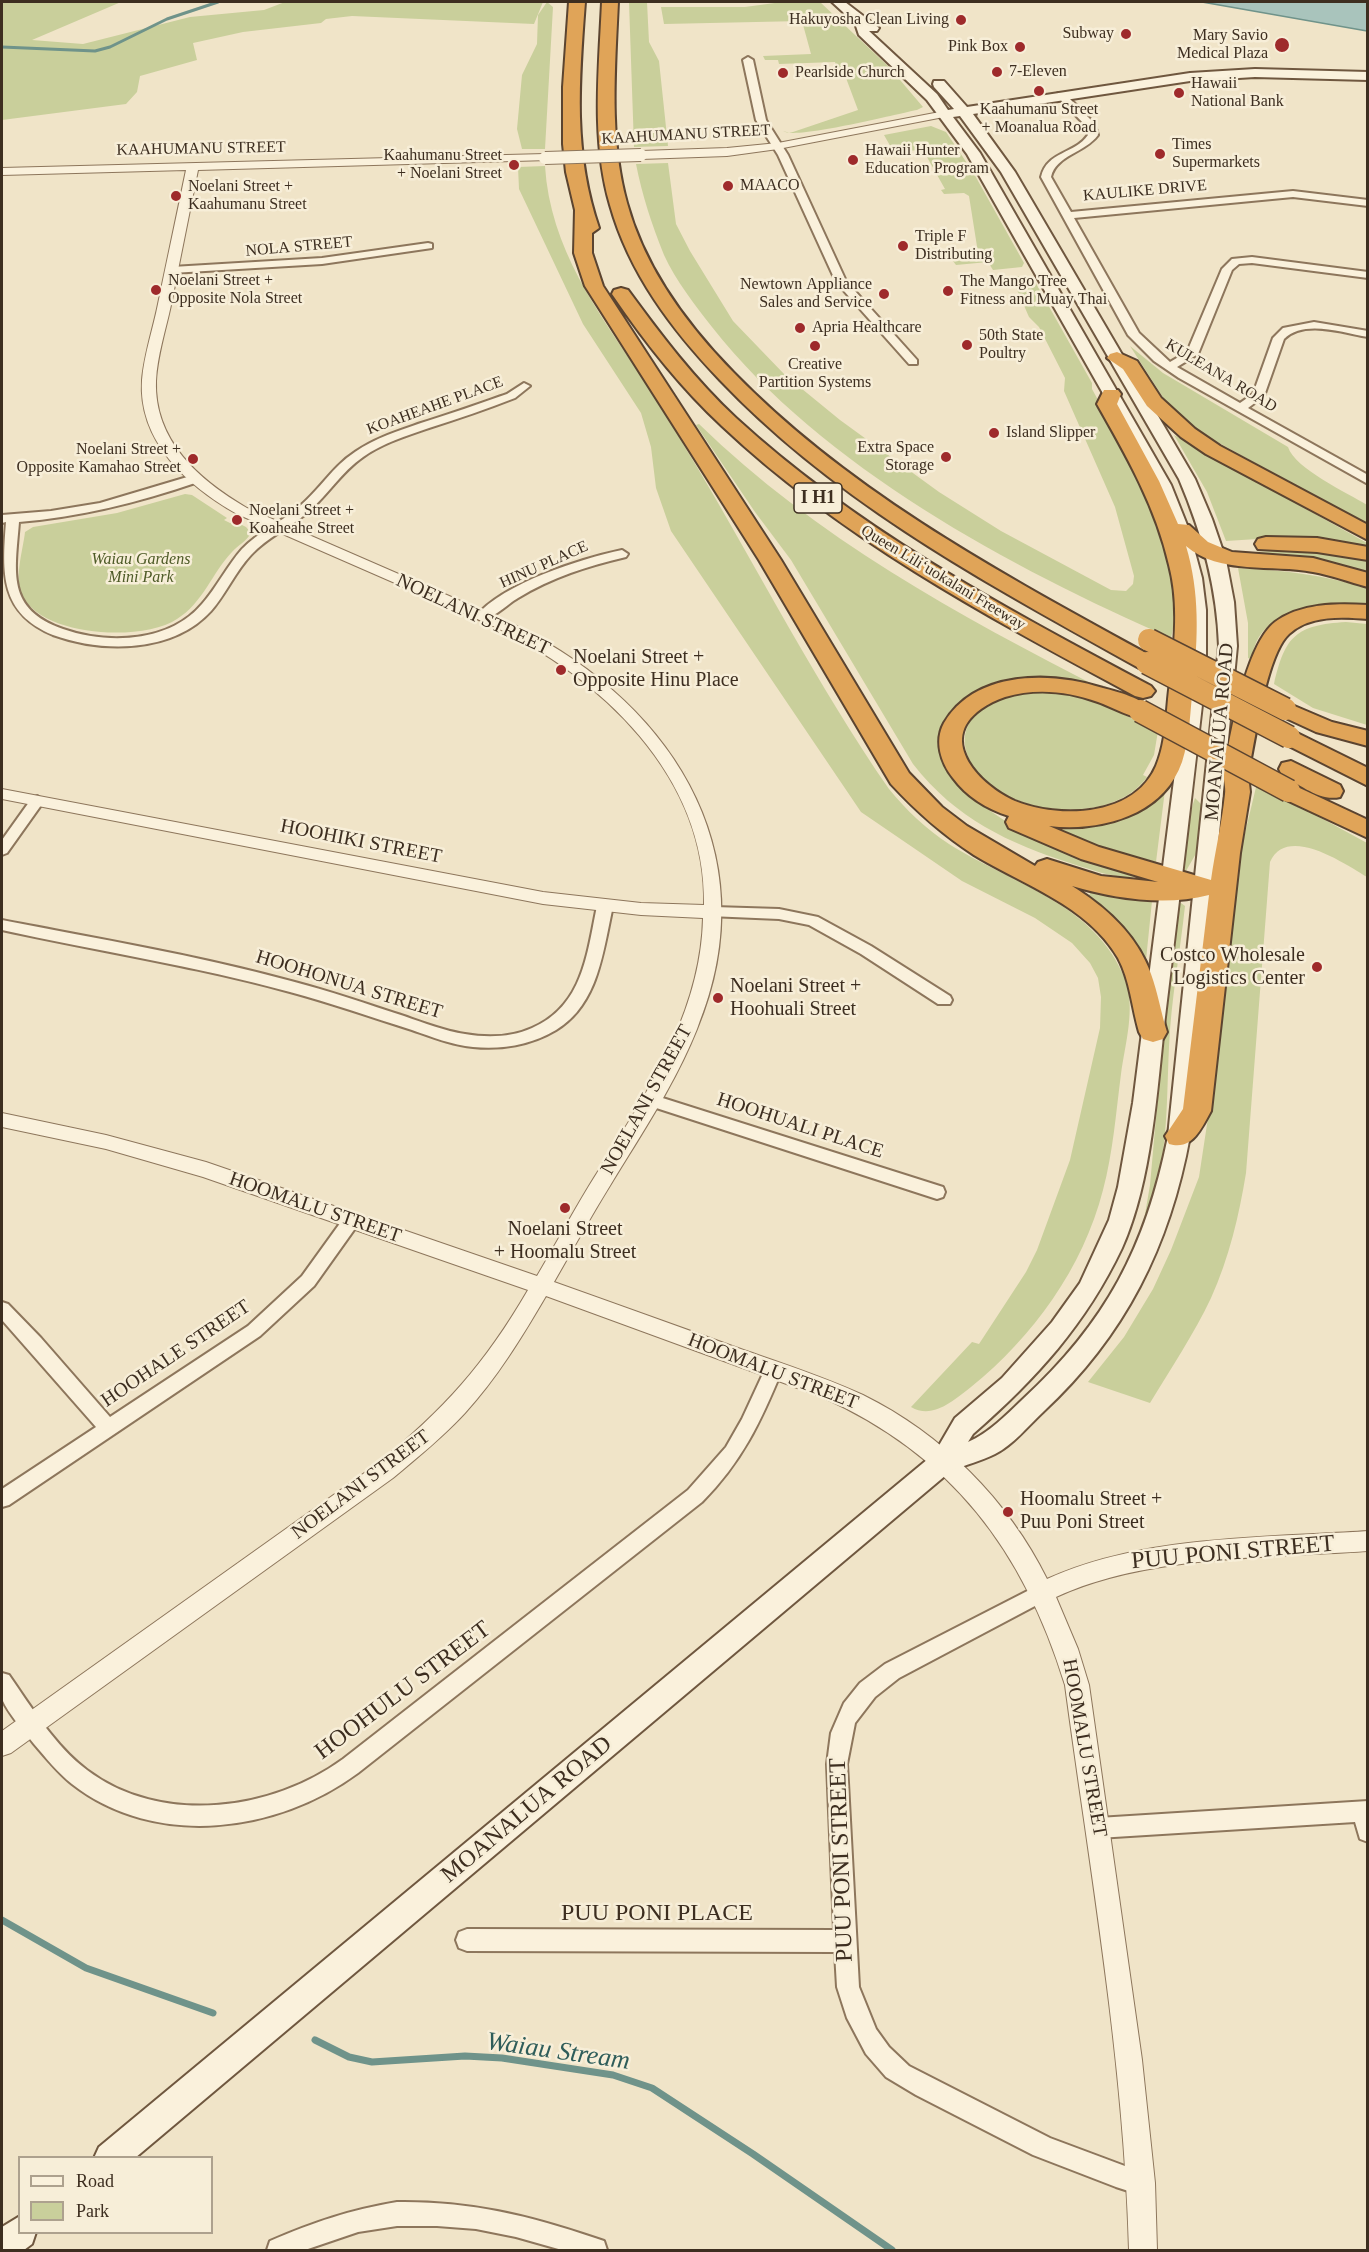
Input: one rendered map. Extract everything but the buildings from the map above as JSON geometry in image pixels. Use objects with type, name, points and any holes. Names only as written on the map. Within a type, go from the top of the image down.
[{"type":"highway","name":"Queen Liliʻuokalani Freeway","points":[[577,2],[570,118],[571,146],[583,211],[609,274],[636,317],[682,374],[743,436],[812,494],[892,549],[1036,634],[1141,701]]},
{"type":"highway","name":"Queen Liliʻuokalani Freeway","points":[[610,2],[607,115],[611,167],[618,202],[636,251],[662,298],[700,348],[755,407],[813,458],[906,525],[968,564],[1148,652],[1289,737],[1368,778]]},
{"type":"highway","points":[[583,211],[583,253],[594,286],[770,560],[900,778],[917,799],[955,830],[997,857],[1074,899],[1108,927],[1130,955],[1136,968],[1153,1032]]},
{"type":"highway","points":[[1117,358],[1130,365],[1146,391],[1164,412],[1199,441],[1368,534]]},
{"type":"highway","points":[[972,786],[1000,804],[1032,815],[1058,819],[1082,819],[1101,817],[1136,803],[1148,794],[1167,770],[1173,751],[1187,638],[1182,576],[1169,525],[1159,500],[1107,404],[1111,394]]},
{"type":"highway","points":[[1181,530],[1200,547],[1229,558],[1313,565],[1368,580]]},
{"type":"highway","points":[[1193,576],[1202,560],[1228,548],[1245,545],[1317,544],[1368,554]]},
{"type":"highway","points":[[1179,1136],[1197,1111],[1227,853],[1238,792],[1236,774],[1267,648],[1272,638],[1284,627],[1309,616],[1333,611],[1368,612]]},
{"type":"highway","points":[[1148,652],[1324,727],[1368,739]]},
{"type":"highway","points":[[1205,887],[1170,884],[1038,832],[1003,813],[972,786],[961,774],[953,760],[950,748],[952,731],[965,710],[991,694],[1022,686],[1067,686],[1141,701],[1290,780],[1368,830]]},
{"type":"highway","points":[[1214,805],[1236,774]]},
{"type":"highway","points":[[1290,780],[1368,810]]},
{"type":"highway","points":[[977,844],[1002,849],[1062,875],[1082,880],[1153,892],[1170,884]]},
{"type":"main road","name":"MOANALUA ROAD","points":[[838,2],[861,22],[877,29],[908,56]]},
{"type":"main road","name":"MOANALUA ROAD","points":[[861,22],[863,32],[913,77],[945,114],[987,175],[1163,485],[1181,530],[1193,576],[1197,609],[1197,670],[1153,1032],[1130,1187],[1110,1247],[1088,1290],[1061,1329],[1011,1385],[964,1426],[943,1462]]},
{"type":"main road","name":"KAAHUMANU STREET","points":[[945,114],[1151,81],[1229,74],[1368,76]]},
{"type":"main road","name":"MOANALUA ROAD","points":[[111,2156],[943,1462],[988,1445],[1053,1387],[1108,1323],[1135,1276],[1165,1205],[1172,1181],[1179,1136],[1214,805],[1228,654],[1225,596],[1208,527],[1187,479],[989,143],[929,75]]},
{"type":"main road","points":[[944,90],[974,99],[1012,103]]},
{"type":"main road","points":[[989,143],[988,120],[1012,103]]},
{"type":"main road","points":[[2,2248],[18,2234]]},
{"type":"street","points":[[748,60],[760,117],[778,146],[841,282],[913,362]]},
{"type":"street","name":"KULEANA ROAD","points":[[1061,95],[1089,122],[1093,132],[1088,143],[1054,162],[1046,172],[1049,183],[1069,215],[1128,327],[1145,347],[1169,367],[1365,476]]},
{"type":"street","name":"KAAHUMANU STREET","points":[[2,171],[716,152],[778,146],[945,114]]},
{"type":"street","name":"NOELANI STREET","points":[[2,1745],[349,1497],[419,1444],[463,1400],[482,1377],[540,1287],[650,1101],[676,1054],[698,1001],[708,966],[714,912],[710,867],[697,814],[675,769],[652,736],[621,702],[588,674],[533,640],[238,509],[194,479],[164,443],[153,416],[149,395],[151,370],[193,166]]},
{"type":"street","name":"KAULIKE DRIVE","points":[[1069,215],[1293,194],[1368,203]]},
{"type":"street","name":"NOLA STREET","points":[[172,270],[314,262],[428,246]]},
{"type":"street","points":[[1169,367],[1192,354],[1227,269],[1233,263],[1252,260],[1368,275]]},
{"type":"street","points":[[1240,408],[1258,396],[1280,338],[1287,330],[1314,325],[1368,334]]},
{"type":"street","name":"KOAHEAHE PLACE","points":[[7,519],[5,589],[15,610],[30,622],[40,627],[113,643],[163,636],[192,622],[207,607],[248,550],[308,505],[340,469],[370,447],[511,396],[524,386]]},
{"type":"street","points":[[7,519],[105,505],[194,479]]},
{"type":"street","name":"HINU PLACE","points":[[483,616],[507,597],[595,558],[622,554]]},
{"type":"street","name":"HOOHIKI STREET","points":[[2,794],[486,888],[605,906],[714,912]]},
{"type":"street","points":[[2,850],[37,801]]},
{"type":"street","name":"HOOHONUA STREET","points":[[2,925],[268,980],[456,1038],[486,1042],[516,1039],[544,1029],[562,1018],[576,1005],[586,980],[605,906]]},
{"type":"street","points":[[714,912],[779,914],[813,921],[866,950],[944,1000]]},
{"type":"street","name":"HOOHUALI PLACE","points":[[650,1101],[937,1192]]},
{"type":"street","name":"HOOMALU STREET","points":[[2,1120],[142,1151],[206,1170],[817,1385],[866,1407],[915,1437],[943,1462],[970,1489],[1001,1527],[1043,1592],[1068,1653],[1077,1685],[1129,2060],[1141,2183],[1143,2250]]},
{"type":"street","name":"HOOHALE STREET","points":[[2,1499],[234,1345],[277,1312],[324,1262],[352,1221]]},
{"type":"street","points":[[2,1309],[35,1343],[108,1428]]},
{"type":"street","name":"HOOHULU STREET","points":[[2,1682],[32,1724],[60,1758],[80,1777],[107,1795],[139,1808],[171,1815],[206,1817],[267,1807],[301,1795],[321,1785],[366,1754],[695,1496],[717,1476],[732,1457],[773,1370]]},
{"type":"street","name":"PUU PONI STREET","points":[[1141,2183],[1107,2174],[990,2121],[906,2078],[888,2063],[870,2042],[856,2014],[848,1987],[837,1764],[839,1737],[847,1716],[859,1698],[892,1671],[1067,1580],[1127,1561],[1191,1553],[1368,1541]]},
{"type":"street","points":[[1098,1828],[1365,1811],[1368,1832]]},
{"type":"street","name":"PUU PONI PLACE","points":[[468,1940],[845,1941]]},
{"type":"street","points":[[279,2250],[353,2222],[418,2213],[479,2216],[543,2231],[595,2250]]},
{"type":"green space","points":[[2,2],[121,2],[32,40],[83,44],[190,17],[264,10],[285,2],[543,2],[534,24],[352,16],[326,19],[321,23],[243,32],[193,43],[197,60],[140,76],[137,92],[126,104],[2,120]]},
{"type":"green space","points":[[547,2],[553,7],[545,149],[522,149],[517,129],[522,75],[537,44],[538,15]]},
{"type":"green space","points":[[629,2],[647,2],[649,42],[659,61],[668,146],[634,147]]},
{"type":"green space","points":[[782,2],[820,2],[889,67],[923,107],[847,125],[791,133],[858,110],[843,70],[837,69],[835,62],[779,64],[778,60],[765,60],[763,56],[811,54],[802,21],[664,24],[661,7],[745,7]]},
{"type":"green space","points":[[931,126],[946,132],[973,172],[1024,263],[1022,267],[993,270],[988,262],[956,265],[953,261],[979,259],[969,196],[964,193],[944,194],[941,190],[945,189],[923,150],[892,149],[884,135]]},
{"type":"green space","points":[[668,163],[676,224],[690,251],[733,321],[785,375],[840,420],[939,492],[1001,531],[1111,590],[1126,591],[1133,584],[1134,576],[1115,507],[1064,391],[1065,378],[1039,327],[1029,317],[1011,276],[1027,276],[1034,280],[1092,383],[1092,389],[1143,482],[1174,572],[1176,614],[1171,638],[1047,580],[923,509],[863,468],[808,425],[757,378],[699,310],[664,255],[648,210],[636,164]]},
{"type":"green space","points":[[545,166],[556,224],[579,278],[662,408],[813,669],[889,789],[917,819],[949,844],[1073,913],[1094,931],[1111,953],[1125,979],[1130,1014],[1112,1147],[1103,1190],[1083,1247],[1053,1299],[1015,1346],[971,1387],[935,1410],[919,1410],[911,1407],[972,1342],[979,1344],[1026,1272],[1037,1250],[1070,1160],[1100,1028],[1101,997],[1098,978],[1090,963],[1072,943],[1035,918],[962,881],[861,812],[671,531],[656,488],[651,447],[641,413],[583,324],[519,189],[518,167]]},
{"type":"green space","points":[[1130,346],[1163,373],[1288,447],[1301,464],[1311,472],[1367,505],[1367,525],[1203,434],[1166,402]]},
{"type":"green space","points":[[699,424],[791,503],[890,572],[942,603],[1102,689],[1072,681],[971,696],[950,711],[941,733],[974,798],[986,808],[1017,829],[1056,848],[1136,875],[1136,877],[1120,877],[1096,871],[1049,856],[1005,838],[965,814],[930,783],[913,764],[791,560],[755,512],[696,425]]},
{"type":"green space","points":[[1174,435],[1367,543],[1367,548],[1273,538],[1226,541],[1207,492]]},
{"type":"green space","name":"Waiau Gardens Mini Park","points":[[185,494],[192,495],[227,518],[224,520],[230,523],[234,521],[246,527],[251,533],[225,560],[194,605],[177,619],[141,631],[118,633],[94,631],[50,620],[33,609],[22,595],[19,581],[21,555],[25,532],[33,527],[117,513]]},
{"type":"green space","points":[[1291,550],[1341,555],[1367,561],[1367,574],[1328,562],[1236,553]]},
{"type":"green space","points":[[1238,568],[1303,574],[1351,583],[1367,588],[1367,604],[1308,607],[1280,618],[1268,626],[1259,637],[1251,659],[1248,658],[1248,623]]},
{"type":"green space","points":[[1346,622],[1367,624],[1367,725],[1313,708],[1274,684],[1283,654],[1295,636],[1315,626]]},
{"type":"green space","points":[[1052,692],[1094,700],[1158,731],[1154,755],[1143,775],[1147,777],[1141,784],[1119,800],[1092,808],[1041,807],[1006,795],[981,776],[967,754],[966,732],[979,712],[1007,697]]},
{"type":"green space","points":[[1257,783],[1367,843],[1367,877],[1317,850],[1302,847],[1289,846],[1278,851],[1270,862],[1246,1173],[1237,1221],[1211,1298],[1190,1338],[1150,1403],[1088,1382],[1124,1337],[1153,1289],[1171,1250],[1199,1177],[1211,1098],[1214,1098],[1230,880],[1239,858]]},
{"type":"green space","points":[[1165,790],[1156,862],[1117,855],[1046,828],[1049,824]]},
{"type":"green space","points":[[1195,798],[1202,805],[1198,850],[1186,871],[1183,869],[1191,810]]},
{"type":"green space","points":[[1091,892],[1152,901],[1146,960],[1124,928],[1088,896]]},
{"type":"green space","points":[[1181,903],[1185,906],[1170,1029],[1165,1138],[1158,1181],[1143,1226],[1150,1185],[1159,1084]]},
{"type":"water","points":[[1202,2],[1367,2],[1367,31]]},
{"type":"waterway","points":[[2,47],[95,51],[110,47],[167,19],[218,2]]},
{"type":"waterway","name":"Waiau Stream","points":[[2,1920],[86,1968],[213,2013]]},
{"type":"waterway","name":"Waiau Stream","points":[[315,2040],[349,2057],[372,2062],[465,2056],[502,2058],[613,2075],[652,2088],[753,2154],[892,2250]]},
{"type":"place","name":"Hakuyosha Clean Living","points":[[961,20]]},
{"type":"place","name":"Subway","points":[[1126,34]]},
{"type":"place","name":"Mary Savio Medical Plaza","points":[[1282,45]]},
{"type":"place","name":"Pink Box","points":[[1020,47]]},
{"type":"place","name":"7-Eleven","points":[[997,72]]},
{"type":"place","name":"Pearlside Church","points":[[783,73]]},
{"type":"place","name":"Kaahumanu Street + Moanalua Road","points":[[1039,91]]},
{"type":"place","name":"Hawaii National Bank","points":[[1179,93]]},
{"type":"place","name":"Times Supermarkets","points":[[1160,154]]},
{"type":"place","name":"Hawaii Hunter Education Program","points":[[853,160]]},
{"type":"place","name":"Kaahumanu Street + Noelani Street","points":[[514,165]]},
{"type":"place","name":"MAACO","points":[[728,186]]},
{"type":"place","name":"Noelani Street + Kaahumanu Street","points":[[176,196]]},
{"type":"place","name":"Triple F Distributing","points":[[903,246]]},
{"type":"place","name":"Noelani Street + Opposite Nola Street","points":[[156,290]]},
{"type":"place","name":"The Mango Tree Fitness and Muay Thai","points":[[948,291]]},
{"type":"place","name":"Newtown Appliance Sales and Service","points":[[884,294]]},
{"type":"place","name":"Apria Healthcare","points":[[800,328]]},
{"type":"place","name":"50th State Poultry","points":[[967,345]]},
{"type":"place","name":"Creative Partition Systems","points":[[815,346]]},
{"type":"place","name":"Island Slipper","points":[[994,433]]},
{"type":"place","name":"Extra Space Storage","points":[[946,457]]},
{"type":"place","name":"Noelani Street + Opposite Kamahao Street","points":[[193,459]]},
{"type":"place","name":"Noelani Street + Koaheahe Street","points":[[237,520]]},
{"type":"place","name":"Noelani Street + Opposite Hinu Place","points":[[561,670]]},
{"type":"place","name":"Costco Wholesale Logistics Center","points":[[1317,967]]},
{"type":"place","name":"Noelani Street + Hoohuali Street","points":[[718,998]]},
{"type":"place","name":"Noelani Street + Hoomalu Street","points":[[565,1208]]},
{"type":"place","name":"Hoomalu Street + Puu Poni Street","points":[[1008,1512]]}]
